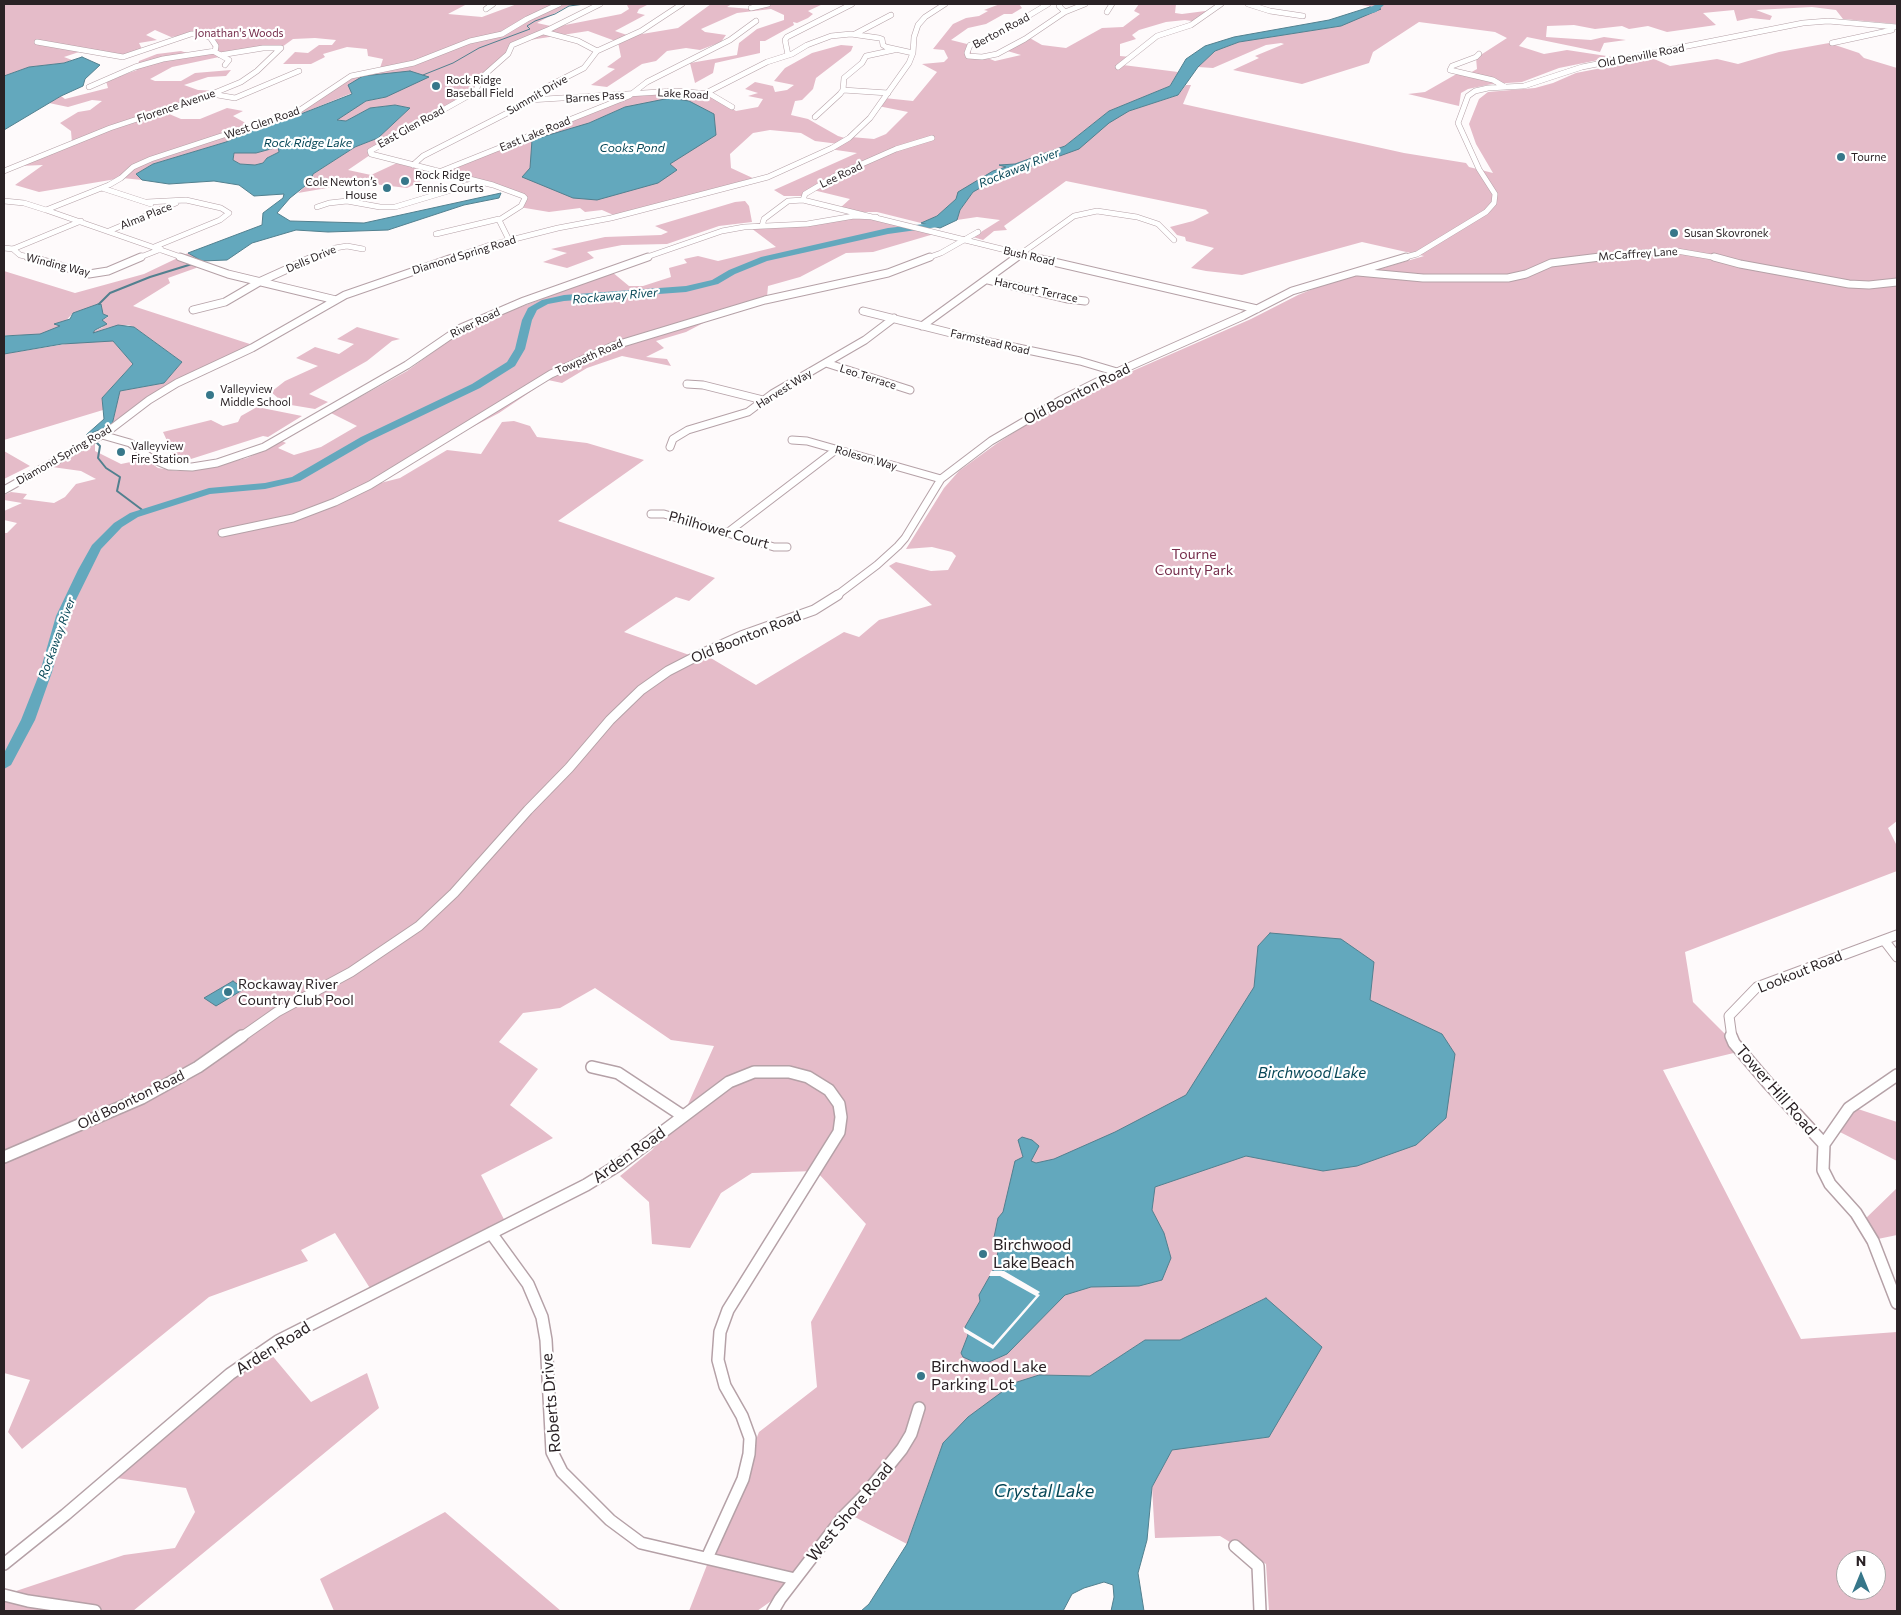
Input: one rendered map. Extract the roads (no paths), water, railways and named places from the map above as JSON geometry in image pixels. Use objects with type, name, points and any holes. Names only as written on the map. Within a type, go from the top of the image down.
[{"type":"street","points":[[486,9],[492,4]]},
{"type":"street","name":"West Glen Road","points":[[46,210],[102,188],[121,178],[133,167],[151,159],[300,110],[351,76],[414,63],[470,41],[506,39],[527,19],[559,4]]},
{"type":"street","name":"East Glen Road","points":[[413,165],[371,153],[370,151],[402,131],[475,92],[482,77],[508,54],[506,39],[544,32],[600,4]]},
{"type":"street","name":"Summit Drive","points":[[413,165],[422,156],[467,135],[529,100],[545,88],[584,68],[597,51],[641,31],[682,4]]},
{"type":"street","points":[[751,8],[768,4]]},
{"type":"street","points":[[788,56],[788,45],[785,40],[787,38],[852,4]]},
{"type":"street","name":"Diamond Spring Road","points":[[4,490],[99,437],[172,385],[259,344],[336,300],[362,288],[454,256],[509,240],[617,216],[780,172],[842,142],[870,118],[909,63],[913,53],[918,25],[925,17],[945,4]]},
{"type":"street","name":"Berton Road","points":[[1048,4],[993,37],[970,45],[968,56],[977,58],[990,56],[1018,43],[1065,12]]},
{"type":"street","points":[[1060,4],[1059,6],[1065,12],[1085,4]]},
{"type":"street","points":[[1107,12],[1112,4]]},
{"type":"street","points":[[1118,67],[1157,36],[1191,25],[1221,4]]},
{"type":"street","points":[[1248,4],[1270,11],[1303,16]]},
{"type":"street","points":[[855,34],[891,15]]},
{"type":"street","points":[[630,95],[647,82],[730,40],[756,21]]},
{"type":"street","name":"Old Denville Road","points":[[1479,170],[1459,129],[1460,114],[1468,96],[1475,92],[1488,88],[1524,86],[1582,67],[1812,22],[1897,28]]},
{"type":"street","points":[[1832,43],[1897,28]]},
{"type":"street","points":[[179,31],[210,37],[216,46],[215,51]]},
{"type":"street","points":[[544,32],[578,41],[597,51]]},
{"type":"street","points":[[36,42],[127,57],[192,34]]},
{"type":"street","points":[[706,93],[774,60],[788,56],[830,36],[855,34],[882,39],[883,45],[894,50],[913,53]]},
{"type":"street","name":"Florence Avenue","points":[[4,171],[104,130],[211,94],[250,77],[281,48],[263,48],[220,55]]},
{"type":"street","points":[[814,117],[843,90],[844,78],[862,63],[866,56],[894,50]]},
{"type":"street","points":[[89,87],[135,67],[164,59],[215,51],[229,60],[225,65]]},
{"type":"street","points":[[1479,54],[1476,58],[1452,66],[1450,70],[1493,80],[1505,87]]},
{"type":"street","points":[[211,94],[235,98],[299,71]]},
{"type":"street","points":[[843,90],[888,93]]},
{"type":"street","name":"Lake Road","points":[[630,95],[676,92],[706,93],[732,107]]},
{"type":"street","name":"Barnes Pass","points":[[529,100],[630,95]]},
{"type":"street","name":"East Lake Road","points":[[439,172],[630,95]]},
{"type":"street","name":"Lee Road","points":[[762,226],[764,219],[788,202],[803,200],[805,194],[837,175],[896,150],[932,138]]},
{"type":"street","points":[[413,165],[517,193],[525,198],[520,206],[499,220],[436,234]]},
{"type":"street","name":"Old Boonton Road","points":[[4,1157],[142,1098],[198,1068],[277,1012],[351,972],[412,931],[454,893],[610,720],[641,690],[668,671],[741,636],[814,610],[828,602],[877,565],[905,538],[941,479],[981,447],[1061,400],[1116,372],[1302,287],[1417,254],[1489,209],[1494,203],[1495,194],[1479,170]]},
{"type":"street","points":[[318,208],[329,203],[347,201],[380,208],[395,207],[478,182]]},
{"type":"street","points":[[102,188],[163,209]]},
{"type":"street","points":[[147,202],[183,200]]},
{"type":"street","name":"Alma Place","points":[[110,231],[183,200]]},
{"type":"street","name":"Winding Way","points":[[13,249],[20,255],[89,274],[105,272],[220,220],[229,213],[221,208],[183,200]]},
{"type":"street","name":"Bush Road","points":[[803,200],[913,226],[1022,255],[1257,309]]},
{"type":"street","points":[[4,201],[24,203],[81,221],[228,274],[336,300]]},
{"type":"street","points":[[922,326],[1074,216],[1092,212],[1116,213],[1152,221],[1163,227],[1174,240]]},
{"type":"street","name":"River Road","points":[[99,437],[130,443],[152,459],[169,466],[203,466],[241,457],[278,440],[407,365],[453,332],[482,318],[573,283],[730,229],[806,224],[864,215],[876,217]]},
{"type":"street","points":[[499,220],[509,240]]},
{"type":"street","points":[[4,248],[13,249],[81,221]]},
{"type":"street","name":"Towpath Road","points":[[222,534],[293,518],[335,502],[370,485],[551,374],[613,346],[746,306],[888,273],[930,258],[978,232]]},
{"type":"street","name":"Dells Drive","points":[[193,310],[225,302],[261,281],[335,248],[347,246],[363,249]]},
{"type":"street","name":"McCaffrey Lane","points":[[1356,272],[1423,278],[1508,278],[1526,274],[1551,263],[1600,256],[1669,251],[1701,254],[1740,264],[1849,284],[1870,285],[1897,282]]},
{"type":"street","name":"McCaffrey Lane","points":[[1366,269],[1378,275]]},
{"type":"street","name":"Harcourt Terrace","points":[[988,280],[1068,299],[1085,301]]},
{"type":"street","name":"Farmstead Road","points":[[863,311],[1080,361],[1116,372]]},
{"type":"street","name":"Harvest Way","points":[[670,447],[673,439],[688,430],[748,412],[763,400],[865,340],[894,318]]},
{"type":"street","name":"Leo Terrace","points":[[826,364],[910,390]]},
{"type":"street","points":[[688,384],[703,385],[763,400]]},
{"type":"street","name":"Roleson Way","points":[[792,440],[807,441],[941,479]]},
{"type":"street","points":[[727,533],[837,449]]},
{"type":"street","name":"Philhower Court","points":[[651,514],[664,514],[786,548]]},
{"type":"street","name":"Lookout Road","points":[[1731,1034],[1729,1016],[1756,987],[1897,935]]},
{"type":"street","points":[[1884,940],[1897,957]]},
{"type":"street","name":"Tower Hill Road","points":[[1731,1034],[1734,1043],[1824,1144],[1823,1170],[1830,1184],[1856,1213],[1873,1241],[1897,1303]]},
{"type":"street","points":[[592,1067],[618,1073],[683,1116]]},
{"type":"street","name":"Arden Road","points":[[4,1564],[65,1516],[230,1374],[265,1349],[291,1334],[586,1185],[611,1170],[736,1078],[754,1072],[777,1070],[801,1074],[820,1083],[829,1090],[839,1104],[841,1117],[839,1132],[728,1310],[720,1332],[718,1360],[726,1386],[742,1416],[750,1438],[749,1454],[743,1480],[707,1558]]},
{"type":"street","points":[[1824,1144],[1849,1108],[1897,1075]]},
{"type":"street","name":"Roberts Drive","points":[[491,1233],[528,1284],[542,1317],[546,1340],[552,1452],[562,1472],[610,1520],[641,1543],[795,1579]]},
{"type":"street","name":"West Shore Road","points":[[773,1611],[795,1579],[902,1449],[911,1434],[919,1408]]},
{"type":"street","points":[[1235,1546],[1258,1566],[1260,1611]]},
{"type":"street","points":[[4,1596],[63,1609],[95,1611]]},
{"type":"water","points":[[1370,7],[1381,9],[1341,26],[1239,42],[1215,51],[1198,67],[1178,95],[1129,111],[1109,123],[1079,149],[996,179],[973,192],[960,210],[957,220],[940,228],[921,223],[937,216],[956,199],[958,192],[993,171],[1006,167],[999,165],[1015,164],[1065,146],[1109,111],[1170,86],[1186,59],[1205,46],[1234,37],[1329,20]]},
{"type":"water","points":[[82,57],[100,65],[85,79],[83,86],[61,96],[4,130],[4,76],[29,67],[64,63]]},
{"type":"water","name":"Rock Ridge Lake","points":[[410,71],[429,77],[386,97],[366,101],[337,120],[346,121],[370,108],[395,105],[410,108],[378,138],[355,147],[313,174],[310,182],[290,198],[277,213],[290,221],[364,223],[501,193],[499,198],[464,205],[388,230],[328,232],[296,230],[252,243],[227,260],[202,261],[188,253],[262,225],[263,213],[283,198],[284,194],[254,196],[239,185],[214,181],[169,184],[142,180],[136,174],[153,164],[226,142],[253,129],[288,119],[352,94],[348,85],[363,76]],"holes":[[[278,147],[279,152],[267,158],[263,163],[255,165],[240,164],[233,160],[234,153],[256,153]]]},
{"type":"water","name":"Cooks Pond","points":[[670,98],[689,101],[714,114],[716,135],[670,164],[677,170],[658,183],[597,200],[573,198],[522,177],[530,168],[532,140],[589,123],[625,107]]},
{"type":"water","points":[[101,304],[103,314],[108,316],[102,320],[107,324],[93,333],[118,325],[134,327],[182,362],[164,383],[120,391],[112,425],[86,435],[104,419],[102,398],[133,364],[113,341],[62,344],[4,354],[4,336],[40,334],[60,326],[54,324],[70,319],[73,313]]},
{"type":"water","name":"Birchwood Lake","points":[[1270,933],[1341,939],[1374,962],[1370,1000],[1442,1034],[1455,1054],[1446,1118],[1416,1145],[1357,1166],[1323,1171],[1246,1156],[1155,1187],[1152,1210],[1164,1233],[1171,1258],[1162,1280],[1139,1286],[1091,1287],[1065,1295],[1007,1354],[989,1362],[974,1362],[963,1357],[961,1353],[968,1335],[965,1327],[980,1301],[979,1295],[996,1265],[999,1243],[993,1242],[998,1218],[1003,1212],[1015,1161],[1023,1157],[1018,1140],[1022,1137],[1032,1140],[1039,1146],[1031,1161],[1036,1163],[1054,1159],[1115,1132],[1186,1095],[1254,987],[1258,946]]},
{"type":"water","name":"Rockaway River Country Club Pool","points":[[233,981],[244,989],[216,1006],[204,998]]},
{"type":"water","name":"Crystal Lake","points":[[1266,1298],[1322,1347],[1269,1437],[1172,1450],[1152,1487],[1147,1540],[1138,1573],[1144,1611],[1111,1611],[1114,1597],[1113,1585],[1104,1582],[1072,1594],[1063,1611],[861,1611],[869,1604],[907,1544],[943,1443],[968,1417],[1014,1383],[1039,1375],[1090,1376],[1145,1340],[1180,1340]]},
{"type":"waterway","points":[[423,75],[453,63],[479,48],[530,29],[527,26],[535,21],[555,14],[569,6],[585,4]]},
{"type":"waterway","name":"Rockaway River","points":[[1358,15],[1373,10],[1381,4]]},
{"type":"waterway","name":"Rockaway River","points":[[4,765],[28,720],[46,672],[62,616],[84,570],[96,547],[118,525],[134,515],[209,491],[265,486],[296,479],[365,439],[476,386],[511,364],[520,349],[527,320],[533,308],[545,302],[564,298],[686,289],[715,282],[732,272],[764,259],[888,231],[935,225],[947,218]]},
{"type":"waterway","points":[[99,304],[110,293],[150,277],[192,264]]},
{"type":"waterway","points":[[89,435],[100,446],[98,458],[106,468],[120,477],[117,491],[145,512]]},
{"type":"place","name":"Rock Ridge Baseball Field","points":[[436,86]]},
{"type":"place","name":"Tourne","points":[[1841,157]]},
{"type":"place","name":"Rock Ridge Tennis Courts","points":[[405,181]]},
{"type":"place","name":"Cole Newton’s House","points":[[387,188]]},
{"type":"place","name":"Susan Skovronek","points":[[1674,233]]},
{"type":"place","name":"Valleyview Middle School","points":[[210,395]]},
{"type":"place","name":"Valleyview Fire Station","points":[[121,452]]},
{"type":"place","name":"Rockaway River Country Club Pool","points":[[228,992]]},
{"type":"place","name":"Birchwood Lake Beach","points":[[983,1254]]},
{"type":"place","name":"Birchwood Lake Parking Lot","points":[[921,1376]]},
{"type":"park label","name":"Jonathan's Woods","points":[[239,33]]},
{"type":"park label","name":"Tourne County Park","points":[[1194,562]]}]
